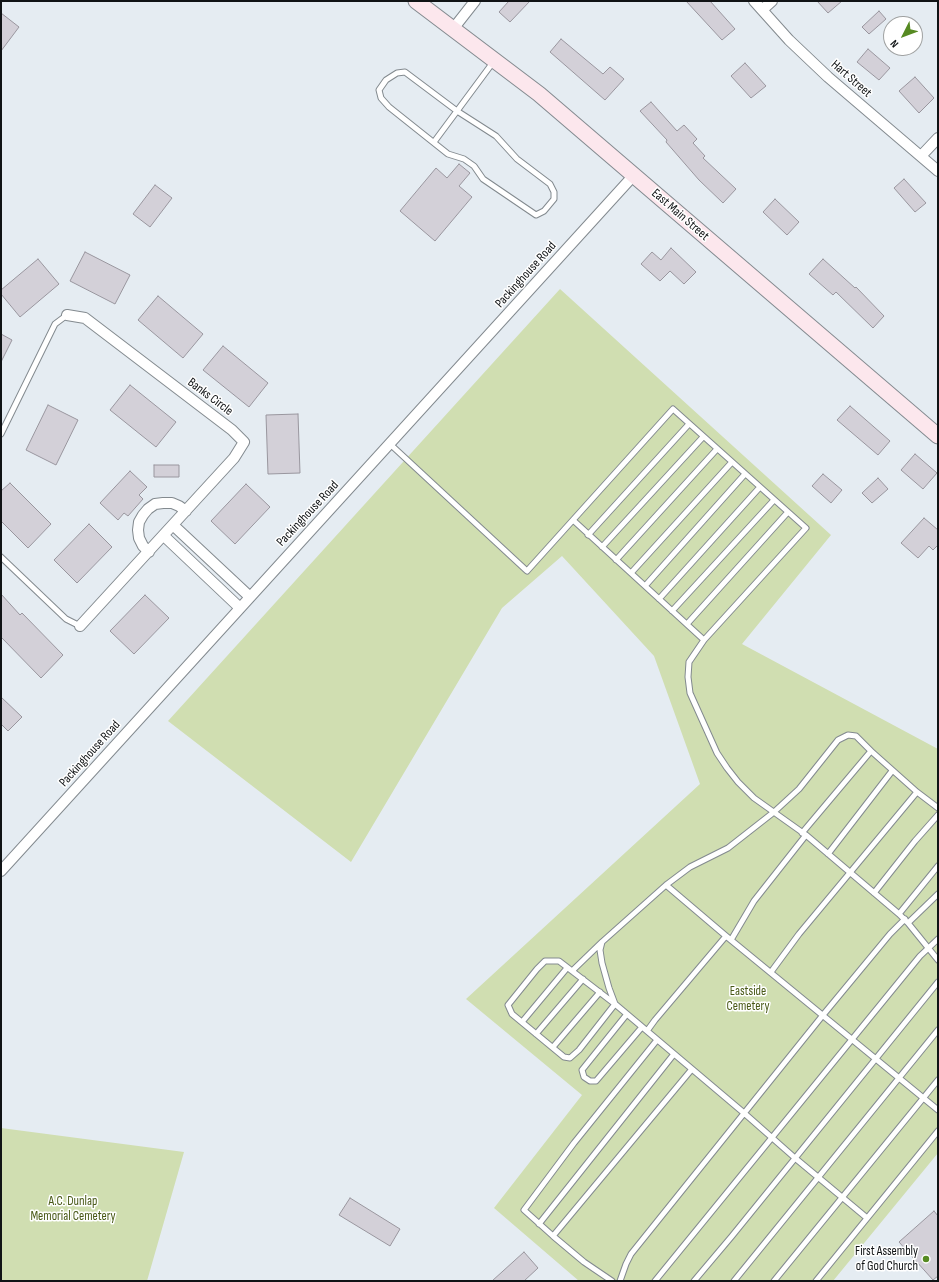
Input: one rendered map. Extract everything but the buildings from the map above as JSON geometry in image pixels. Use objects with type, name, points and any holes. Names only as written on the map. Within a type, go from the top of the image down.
[{"type":"main road","name":"East Main Street","points":[[416,1],[539,94],[938,436]]},
{"type":"street","points":[[453,29],[475,1]]},
{"type":"street","name":"Hart Street","points":[[754,1],[789,40],[828,77],[938,171]]},
{"type":"street","points":[[762,10],[772,1]]},
{"type":"street","points":[[921,156],[938,138]]},
{"type":"street","name":"Packinghouse Road","points":[[1,870],[634,175]]},
{"type":"street","name":"Banks Circle","points":[[67,315],[85,318],[232,430],[244,442],[234,458],[80,626]]},
{"type":"street","points":[[148,552],[139,538],[139,522],[143,515],[152,506],[163,503],[172,503],[186,511]]},
{"type":"street","points":[[173,525],[250,597]]},
{"type":"street","points":[[164,536],[240,608]]},
{"type":"lane","points":[[434,142],[494,60]]},
{"type":"lane","points":[[405,72],[457,111],[496,136],[517,159],[550,184],[554,192],[554,198],[544,211],[536,215],[483,179],[474,166],[464,159],[448,154],[389,107],[381,98],[379,90],[386,80],[397,73],[405,72]]},
{"type":"lane","points":[[1,434],[55,324],[67,315]]},
{"type":"lane","points":[[390,444],[527,571],[673,410],[806,528],[704,640],[689,662],[688,677],[690,693],[717,753],[738,782],[754,798],[804,834],[899,914],[938,960]]},
{"type":"lane","points":[[588,535],[689,424]]},
{"type":"lane","points":[[602,547],[703,437]]},
{"type":"lane","points":[[616,560],[717,449]]},
{"type":"lane","points":[[631,573],[732,462]]},
{"type":"lane","points":[[645,586],[745,474]]},
{"type":"lane","points":[[659,599],[760,487]]},
{"type":"lane","points":[[672,611],[774,500]]},
{"type":"lane","points":[[687,624],[788,512]]},
{"type":"lane","points":[[573,520],[704,640]]},
{"type":"lane","points":[[1,557],[66,619],[80,626]]},
{"type":"lane","points":[[522,1022],[570,969],[666,885],[690,867],[728,848],[774,812],[799,789],[838,740],[848,734],[856,736],[917,792],[938,808]]},
{"type":"lane","points":[[730,940],[754,901],[804,834],[871,751]]},
{"type":"lane","points":[[828,854],[892,770]]},
{"type":"lane","points":[[770,972],[799,934],[917,792]]},
{"type":"lane","points":[[874,893],[915,840],[938,816]]},
{"type":"lane","points":[[899,914],[938,866]]},
{"type":"lane","points":[[666,885],[730,940],[938,1110]]},
{"type":"lane","points":[[620,1281],[631,1254],[823,1015],[890,934],[938,894]]},
{"type":"lane","points":[[647,1031],[726,936]]},
{"type":"lane","points":[[655,1281],[920,956],[938,939]]},
{"type":"lane","points":[[602,942],[600,950],[602,963],[609,988],[616,1004]]},
{"type":"lane","points":[[616,1004],[579,1050],[570,1058],[564,1057],[512,1014],[508,1005],[545,961],[559,960],[616,1004],[744,1112],[818,1178],[867,1218]]},
{"type":"lane","points":[[536,1034],[583,979]]},
{"type":"lane","points":[[694,1281],[938,982]]},
{"type":"lane","points":[[552,1047],[600,992]]},
{"type":"lane","points":[[627,1014],[582,1070],[584,1077],[590,1081],[596,1081],[642,1027]]},
{"type":"lane","points":[[734,1281],[938,1030]]},
{"type":"lane","points":[[612,1281],[584,1262],[524,1210],[574,1143],[657,1040]]},
{"type":"lane","points":[[539,1224],[674,1054]]},
{"type":"lane","points":[[553,1236],[692,1069]]},
{"type":"lane","points":[[774,1281],[938,1080]]},
{"type":"lane","points":[[816,1281],[938,1131]]},
{"type":"green space","name":"Eastside Cemetery","points":[[560,289],[831,535],[742,644],[938,749],[938,1153],[833,1281],[579,1281],[494,1208],[582,1095],[466,999],[700,784],[654,656],[562,556],[502,608],[351,862],[168,721]]},
{"type":"green space","name":"A.C. Dunlap Memorial Cemetery","points":[[1,1128],[184,1152],[147,1281],[1,1281]]},
{"type":"place","name":"First Assembly of God Church","points":[[926,1259]]}]
